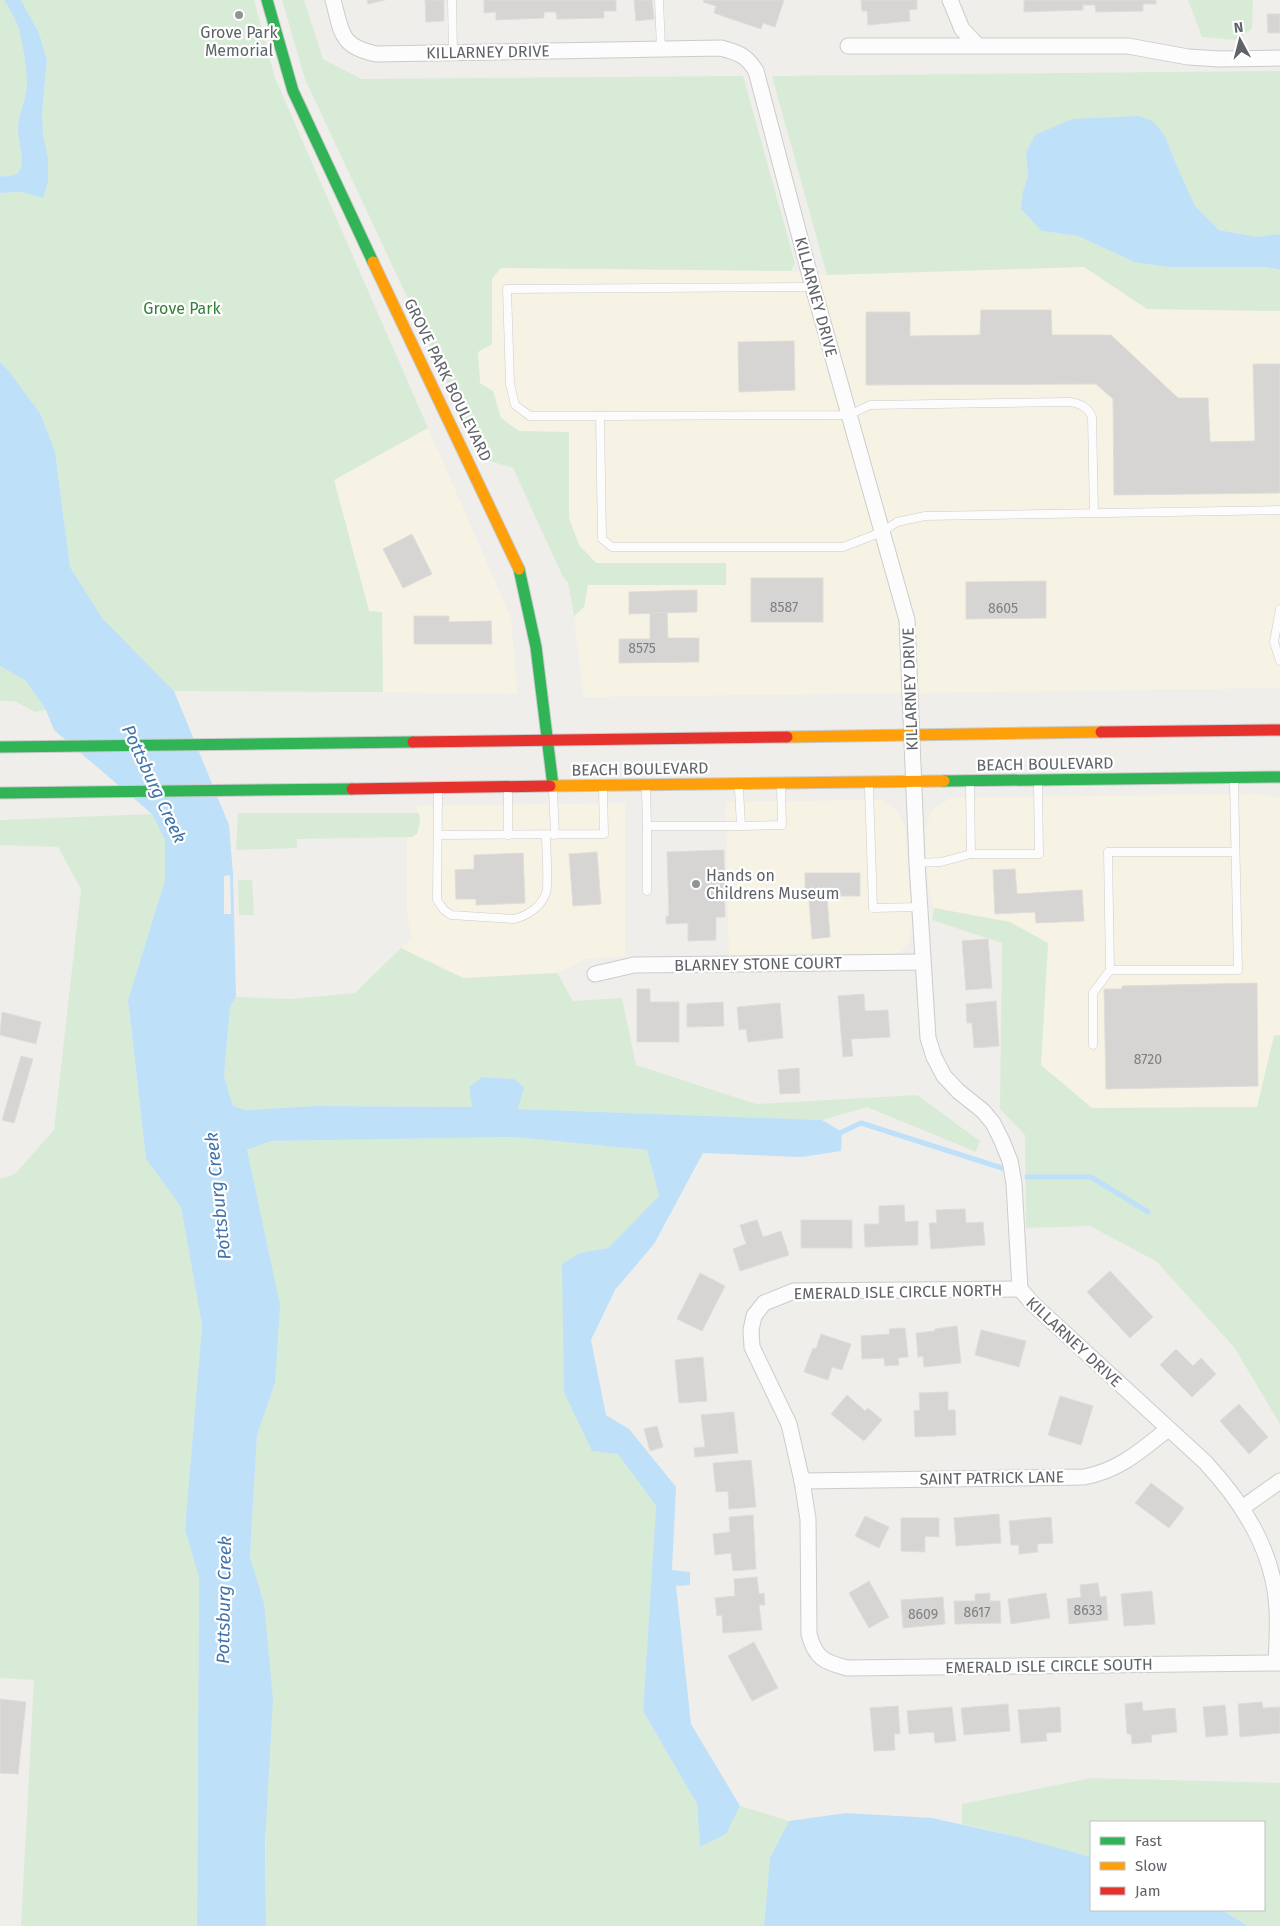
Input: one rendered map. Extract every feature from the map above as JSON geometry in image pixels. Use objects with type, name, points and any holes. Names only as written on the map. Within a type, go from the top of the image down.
[{"type":"main road","name":"GROVE PARK BOULEVARD","points":[[267,0],[294,91],[311,132],[518,565],[526,590],[535,635],[553,786]]},
{"type":"main road","points":[[0,747],[1280,730]]},
{"type":"main road","name":"BEACH BOULEVARD","points":[[0,793],[1280,777]]},
{"type":"street","name":"KILLARNEY DRIVE","points":[[334,0],[344,38],[349,44],[361,51],[376,54],[721,48],[739,53],[749,60],[756,71],[849,415],[907,620],[916,863],[922,962],[928,1038],[934,1057],[944,1076],[993,1123],[1010,1161],[1014,1183],[1020,1289],[1040,1311],[1205,1462],[1225,1484],[1242,1508],[1262,1544],[1274,1584],[1277,1608],[1278,1663]]},
{"type":"street","points":[[950,0],[962,28],[977,45]]},
{"type":"street","points":[[848,46],[1128,46],[1188,57],[1220,59],[1280,58]]},
{"type":"street","name":"BLARNEY STONE COURT","points":[[595,974],[634,965],[922,962]]},
{"type":"street","name":"EMERALD ISLE CIRCLE NORTH","points":[[802,1481],[789,1424],[752,1347],[751,1330],[754,1316],[764,1303],[794,1291],[1020,1289]]},
{"type":"street","name":"SAINT PATRICK LANE","points":[[802,1481],[1084,1477],[1114,1468],[1132,1457],[1168,1429]]},
{"type":"street","name":"EMERALD ISLE CIRCLE SOUTH","points":[[802,1481],[808,1519],[808,1634],[812,1647],[821,1658],[832,1664],[847,1668],[1278,1663]]},
{"type":"street","points":[[1242,1508],[1280,1481]]},
{"type":"lane","points":[[452,0],[453,52]]},
{"type":"lane","points":[[659,0],[661,49]]},
{"type":"lane","points":[[814,287],[507,289],[510,384],[515,405],[530,416],[600,416],[849,415],[870,406],[1070,402],[1081,404],[1089,410],[1092,418],[1094,513]]},
{"type":"lane","points":[[600,416],[602,539],[612,547],[843,547],[882,532],[897,522],[925,516],[1280,510]]},
{"type":"lane","points":[[1280,609],[1274,642],[1280,661]]},
{"type":"lane","points":[[1110,970],[1238,970],[1234,778]]},
{"type":"lane","points":[[916,863],[941,862],[971,854],[1039,854],[1038,781]]},
{"type":"lane","points":[[970,782],[971,854]]},
{"type":"lane","points":[[869,783],[868,813],[873,908],[920,907]]},
{"type":"lane","points":[[647,826],[782,825],[781,784]]},
{"type":"lane","points":[[739,785],[741,826]]},
{"type":"lane","points":[[438,788],[437,900],[444,910],[451,915],[514,919],[524,917],[533,911],[546,893],[553,786]]},
{"type":"lane","points":[[438,835],[604,834],[603,786]]},
{"type":"lane","points":[[646,786],[647,891]]},
{"type":"lane","points":[[508,787],[508,835]]},
{"type":"lane","points":[[1093,1045],[1093,993],[1110,970],[1108,852],[1235,852]]},
{"type":"shaded area","points":[[1084,267],[1147,309],[1280,311],[1280,688],[584,697],[574,616],[584,607],[588,585],[725,585],[726,563],[596,563],[579,545],[569,518],[569,432],[519,432],[501,418],[493,391],[480,383],[478,351],[492,344],[492,279],[500,268],[791,271],[827,275]]},
{"type":"shaded area","points":[[428,428],[511,618],[517,694],[383,692],[382,612],[369,611],[334,480]]},
{"type":"shaded area","points":[[1260,794],[1280,798],[1280,1035],[1274,1036],[1257,1107],[1092,1108],[1041,1065],[1048,943],[1010,922],[934,908],[928,885],[925,830],[932,810],[951,798]]},
{"type":"shaded area","points":[[881,800],[897,810],[905,826],[912,925],[909,941],[901,952],[892,954],[796,953],[729,956],[726,802]]},
{"type":"shaded area","points":[[625,803],[625,956],[586,959],[557,973],[463,978],[401,948],[412,938],[407,912],[407,837],[412,837],[419,813],[416,806]]},
{"type":"green space","points":[[0,0],[4,0],[19,29],[27,79],[18,125],[22,162],[17,173],[10,176],[0,176]]},
{"type":"green space","name":"Grove Park","points":[[21,0],[254,0],[275,78],[428,428],[334,480],[369,611],[382,612],[383,692],[174,691],[103,619],[70,567],[55,451],[40,413],[0,362],[0,193],[21,192],[43,198],[42,113],[47,60],[39,33]]},
{"type":"green space","points":[[282,0],[304,0],[323,59],[361,79],[743,76],[795,263],[791,271],[501,268],[492,279],[492,344],[478,352],[480,383],[493,391],[501,418],[519,431],[569,432],[569,518],[579,545],[596,563],[726,563],[726,585],[588,585],[584,607],[574,616],[568,582],[563,577],[513,468],[483,459],[305,79]]},
{"type":"green space","points":[[1188,0],[1253,0],[1252,29],[1235,40],[1202,37]]},
{"type":"green space","points":[[1280,71],[1280,234],[1257,237],[1219,230],[1195,206],[1165,136],[1026,153],[1028,177],[1023,191],[1042,231],[1078,236],[1134,262],[1267,267],[1280,270],[1280,311],[1147,309],[1084,267],[827,275],[772,76]]},
{"type":"green space","points":[[0,666],[26,681],[46,710],[35,712],[14,701],[0,701]]},
{"type":"green space","points":[[238,813],[419,813],[420,822],[417,834],[412,837],[297,839],[297,848],[236,850]]},
{"type":"green space","points":[[152,814],[165,840],[165,880],[128,1000],[146,1159],[181,1207],[202,1325],[185,1529],[199,1578],[197,1926],[21,1926],[34,1680],[0,1678],[0,1179],[15,1174],[54,1130],[81,889],[58,847],[0,845],[0,820]]},
{"type":"green space","points":[[238,880],[252,880],[254,915],[239,915]]},
{"type":"green space","points":[[934,908],[1010,922],[1048,943],[1041,1065],[1092,1108],[1257,1107],[1274,1036],[1280,1035],[1280,1424],[1234,1347],[1156,1261],[1090,1226],[1026,1228],[1025,1135],[1000,1109],[1002,943],[932,920]]},
{"type":"green space","points":[[401,948],[463,978],[557,973],[573,1001],[622,998],[636,1065],[756,1104],[917,1095],[980,1141],[976,1152],[867,1107],[822,1120],[518,1109],[514,1079],[482,1077],[469,1087],[473,1107],[316,1106],[246,1110],[233,1106],[224,1076],[230,1007],[236,997],[292,999],[355,993]]},
{"type":"green space","points":[[514,1137],[647,1150],[659,1196],[608,1248],[579,1253],[564,1392],[618,1454],[656,1506],[643,1711],[697,1804],[700,1847],[726,1834],[740,1806],[789,1821],[770,1858],[764,1926],[266,1926],[264,1603],[250,1557],[257,1435],[275,1383],[247,1150],[271,1141]]},
{"type":"green space","points":[[1092,1778],[1280,1783],[1280,1926],[1248,1926],[1224,1911],[1265,1911],[1265,1821],[1090,1821],[1090,1857],[962,1824],[962,1804]]},
{"type":"water","points":[[4,0],[21,0],[39,33],[47,60],[42,113],[43,135],[48,158],[48,181],[43,198],[21,192],[0,193],[0,176],[10,176],[17,173],[22,162],[18,125],[27,85],[19,29]]},
{"type":"water","points":[[1138,116],[1153,121],[1165,136],[1195,206],[1219,230],[1257,237],[1280,234],[1280,270],[1267,267],[1169,267],[1134,262],[1078,236],[1042,231],[1021,209],[1023,191],[1028,177],[1026,153],[1035,135],[1072,119]]},
{"type":"water","name":"Pottsburg Creek","points":[[0,362],[40,413],[55,451],[70,567],[103,619],[174,691],[229,825],[233,874],[236,997],[230,1007],[224,1076],[233,1106],[246,1110],[316,1106],[472,1107],[469,1087],[482,1077],[514,1079],[524,1087],[518,1109],[822,1120],[842,1132],[841,1151],[802,1157],[703,1153],[654,1244],[615,1290],[591,1340],[606,1415],[629,1429],[676,1487],[672,1570],[690,1572],[690,1585],[676,1586],[691,1724],[740,1806],[726,1834],[700,1847],[697,1804],[643,1711],[656,1506],[618,1454],[592,1451],[564,1392],[562,1264],[579,1253],[608,1248],[659,1196],[647,1150],[514,1137],[271,1141],[247,1150],[280,1305],[275,1383],[257,1435],[250,1557],[264,1603],[273,1699],[265,1842],[266,1926],[197,1926],[199,1578],[185,1529],[202,1325],[181,1207],[146,1159],[128,1000],[165,880],[165,840],[152,814],[54,730],[46,710],[26,681],[0,666]]},
{"type":"water","points":[[846,1813],[932,1818],[1018,1837],[1090,1857],[1090,1911],[1224,1911],[1248,1926],[764,1926],[770,1858],[789,1821]]},
{"type":"pier","points":[[230,875],[231,914],[224,914],[224,876]]},
{"type":"building","points":[[367,0],[385,0],[368,4]]},
{"type":"building","points":[[425,0],[444,0],[444,21],[426,22]]},
{"type":"building","points":[[484,0],[616,0],[616,11],[604,11],[604,18],[557,19],[556,12],[544,12],[544,18],[496,20],[496,12],[484,13]]},
{"type":"building","points":[[634,0],[652,0],[654,19],[636,21]]},
{"type":"building","points":[[704,0],[784,0],[775,27],[763,23],[761,29],[714,13],[716,6],[703,2]]},
{"type":"building","points":[[861,0],[917,0],[917,9],[909,10],[910,21],[868,25],[867,11],[862,11]]},
{"type":"building","points":[[1024,0],[1156,0],[1156,4],[1143,4],[1143,11],[1096,12],[1095,5],[1083,5],[1083,10],[1024,12]]},
{"type":"building","points":[[1267,14],[1280,14],[1280,33],[1268,33]]},
{"type":"building","points":[[981,310],[1051,310],[1052,335],[1111,335],[1178,398],[1208,398],[1210,442],[1255,441],[1253,364],[1280,364],[1280,493],[1114,495],[1113,399],[1096,384],[866,385],[866,312],[910,312],[910,336],[980,335]]},
{"type":"building","points":[[794,341],[795,390],[739,392],[738,342]]},
{"type":"building","points":[[412,534],[432,574],[403,588],[383,549]]},
{"type":"building","points":[[751,578],[823,578],[823,622],[751,622]]},
{"type":"building","points":[[1046,581],[1046,618],[966,619],[966,582]]},
{"type":"building","points":[[697,590],[697,612],[629,614],[629,592]]},
{"type":"building","points":[[667,612],[668,638],[699,638],[699,662],[619,663],[619,639],[650,639],[650,613]]},
{"type":"building","points":[[414,616],[449,616],[449,622],[491,621],[492,644],[414,644]]},
{"type":"building","name":"Hands on Childrens Museum","points":[[724,850],[725,917],[716,917],[716,940],[688,941],[688,923],[666,924],[666,916],[669,916],[667,852]]},
{"type":"building","points":[[597,852],[601,904],[573,906],[569,854]]},
{"type":"building","points":[[523,853],[525,903],[476,905],[476,899],[456,899],[455,870],[474,869],[474,855]]},
{"type":"building","points":[[1015,869],[1017,894],[1082,890],[1084,921],[1036,923],[1035,912],[995,914],[993,870]]},
{"type":"building","points":[[805,873],[860,873],[860,896],[805,896]]},
{"type":"building","points":[[827,897],[830,937],[812,939],[809,899]]},
{"type":"building","points":[[988,939],[992,988],[966,990],[962,941]]},
{"type":"building","points":[[1257,983],[1258,1086],[1106,1089],[1104,989],[1122,989],[1122,986]]},
{"type":"building","points":[[637,989],[650,989],[650,1002],[679,1002],[679,1042],[637,1042]]},
{"type":"building","points":[[864,994],[865,1011],[888,1010],[890,1037],[851,1039],[853,1056],[843,1057],[838,996]]},
{"type":"building","points":[[996,1001],[999,1046],[974,1048],[972,1023],[967,1023],[966,1004]]},
{"type":"building","points":[[723,1002],[724,1026],[687,1027],[687,1004]]},
{"type":"building","points":[[780,1003],[783,1038],[748,1042],[746,1029],[739,1030],[737,1007]]},
{"type":"building","points":[[2,1012],[41,1022],[36,1044],[0,1035]]},
{"type":"building","points":[[21,1056],[33,1059],[14,1123],[2,1120]]},
{"type":"building","points":[[799,1068],[800,1093],[780,1094],[778,1070]]},
{"type":"building","points":[[904,1205],[905,1222],[918,1221],[918,1245],[865,1247],[864,1224],[879,1224],[879,1206]]},
{"type":"building","points":[[965,1209],[966,1223],[983,1222],[985,1245],[931,1249],[929,1223],[937,1223],[936,1210]]},
{"type":"building","points":[[757,1220],[763,1237],[781,1231],[789,1255],[740,1271],[733,1249],[746,1244],[740,1225]]},
{"type":"building","points":[[801,1220],[852,1220],[852,1248],[801,1248]]},
{"type":"building","points":[[1110,1271],[1153,1317],[1130,1338],[1087,1292]]},
{"type":"building","points":[[700,1273],[725,1286],[702,1331],[677,1319]]},
{"type":"building","points":[[957,1326],[961,1363],[924,1367],[923,1356],[918,1357],[916,1333]]},
{"type":"building","points":[[905,1328],[908,1357],[898,1358],[899,1365],[885,1366],[884,1358],[862,1359],[861,1336],[890,1334],[889,1329]]},
{"type":"building","points":[[981,1330],[1026,1341],[1019,1367],[975,1355]]},
{"type":"building","points":[[821,1334],[851,1344],[842,1370],[832,1367],[828,1380],[804,1372],[813,1348],[816,1349]]},
{"type":"building","points":[[1176,1349],[1193,1366],[1201,1358],[1216,1374],[1192,1397],[1160,1365]]},
{"type":"building","points":[[703,1357],[707,1401],[679,1403],[675,1360]]},
{"type":"building","points":[[948,1392],[948,1410],[955,1410],[956,1435],[915,1437],[914,1411],[920,1410],[919,1393]]},
{"type":"building","points":[[847,1395],[865,1411],[868,1408],[882,1420],[864,1441],[831,1414]]},
{"type":"building","points":[[1060,1396],[1093,1406],[1081,1445],[1048,1435]]},
{"type":"building","points":[[1239,1404],[1268,1437],[1249,1454],[1220,1421]]},
{"type":"building","points":[[734,1412],[738,1453],[695,1457],[694,1448],[705,1447],[701,1415]]},
{"type":"building","points":[[657,1426],[663,1447],[650,1451],[644,1429]]},
{"type":"building","points":[[751,1460],[756,1507],[729,1509],[728,1491],[716,1492],[713,1463]]},
{"type":"building","points":[[1151,1483],[1184,1508],[1169,1528],[1135,1503]]},
{"type":"building","points":[[999,1514],[1001,1543],[956,1546],[954,1518]]},
{"type":"building","points":[[753,1515],[756,1569],[733,1571],[731,1553],[715,1555],[713,1534],[730,1532],[729,1517]]},
{"type":"building","points":[[865,1516],[889,1527],[879,1548],[855,1536]]},
{"type":"building","points":[[1051,1517],[1053,1543],[1037,1544],[1038,1552],[1019,1554],[1019,1545],[1011,1545],[1009,1521]]},
{"type":"building","points":[[901,1518],[939,1518],[939,1537],[925,1536],[925,1552],[901,1551]]},
{"type":"building","points":[[757,1577],[759,1594],[764,1593],[765,1605],[759,1605],[762,1630],[723,1633],[722,1615],[717,1616],[715,1598],[735,1596],[734,1579]]},
{"type":"building","points":[[869,1581],[889,1617],[869,1628],[849,1593]]},
{"type":"building","points":[[1098,1583],[1100,1597],[1106,1596],[1108,1620],[1069,1624],[1067,1599],[1081,1597],[1080,1585]]},
{"type":"building","points":[[1152,1591],[1155,1624],[1124,1626],[1121,1594]]},
{"type":"building","points":[[990,1593],[990,1601],[1000,1601],[1001,1623],[955,1624],[954,1601],[975,1601],[975,1594]]},
{"type":"building","points":[[1046,1593],[1050,1618],[1011,1624],[1008,1599]]},
{"type":"building","points":[[943,1597],[945,1624],[903,1628],[901,1600]]},
{"type":"building","points":[[754,1642],[778,1688],[752,1701],[728,1656]]},
{"type":"building","points":[[0,1699],[26,1702],[18,1774],[0,1773]]},
{"type":"building","points":[[1142,1702],[1143,1711],[1175,1708],[1177,1732],[1151,1735],[1152,1742],[1132,1744],[1131,1734],[1127,1734],[1125,1704]]},
{"type":"building","points":[[1262,1702],[1263,1708],[1280,1707],[1280,1733],[1240,1737],[1238,1704]]},
{"type":"building","points":[[1008,1704],[1010,1731],[964,1735],[961,1708]]},
{"type":"building","points":[[1225,1705],[1228,1735],[1206,1737],[1203,1707]]},
{"type":"building","points":[[898,1706],[900,1734],[894,1734],[895,1750],[874,1751],[870,1708]]},
{"type":"building","points":[[952,1707],[956,1741],[935,1743],[934,1732],[909,1734],[907,1711]]},
{"type":"building","points":[[1060,1707],[1061,1732],[1046,1733],[1047,1741],[1021,1743],[1018,1710]]},
{"type":"waterway","points":[[842,1132],[861,1123],[1002,1168]]},
{"type":"waterway","points":[[1027,1177],[1091,1177],[1148,1212]]},
{"type":"traffic: fast","points":[[267,0],[293,91],[373,262]]},
{"type":"traffic: fast","points":[[519,569],[536,647],[553,786]]},
{"type":"traffic: fast","points":[[0,747],[413,742]]},
{"type":"traffic: fast","points":[[944,781],[1280,777]]},
{"type":"traffic: fast","points":[[0,793],[352,789]]},
{"type":"traffic: slow","points":[[373,262],[519,569]]},
{"type":"traffic: slow","points":[[787,737],[1101,732]]},
{"type":"traffic: slow","points":[[550,786],[944,781]]},
{"type":"traffic: jam","points":[[1101,732],[1280,730]]},
{"type":"traffic: jam","points":[[413,742],[787,737]]},
{"type":"traffic: jam","points":[[352,789],[550,786]]},
{"type":"place","name":"Grove Park Memorial","points":[[239,15]]},
{"type":"place","name":"Hands on Childrens Museum","points":[[696,884]]}]
